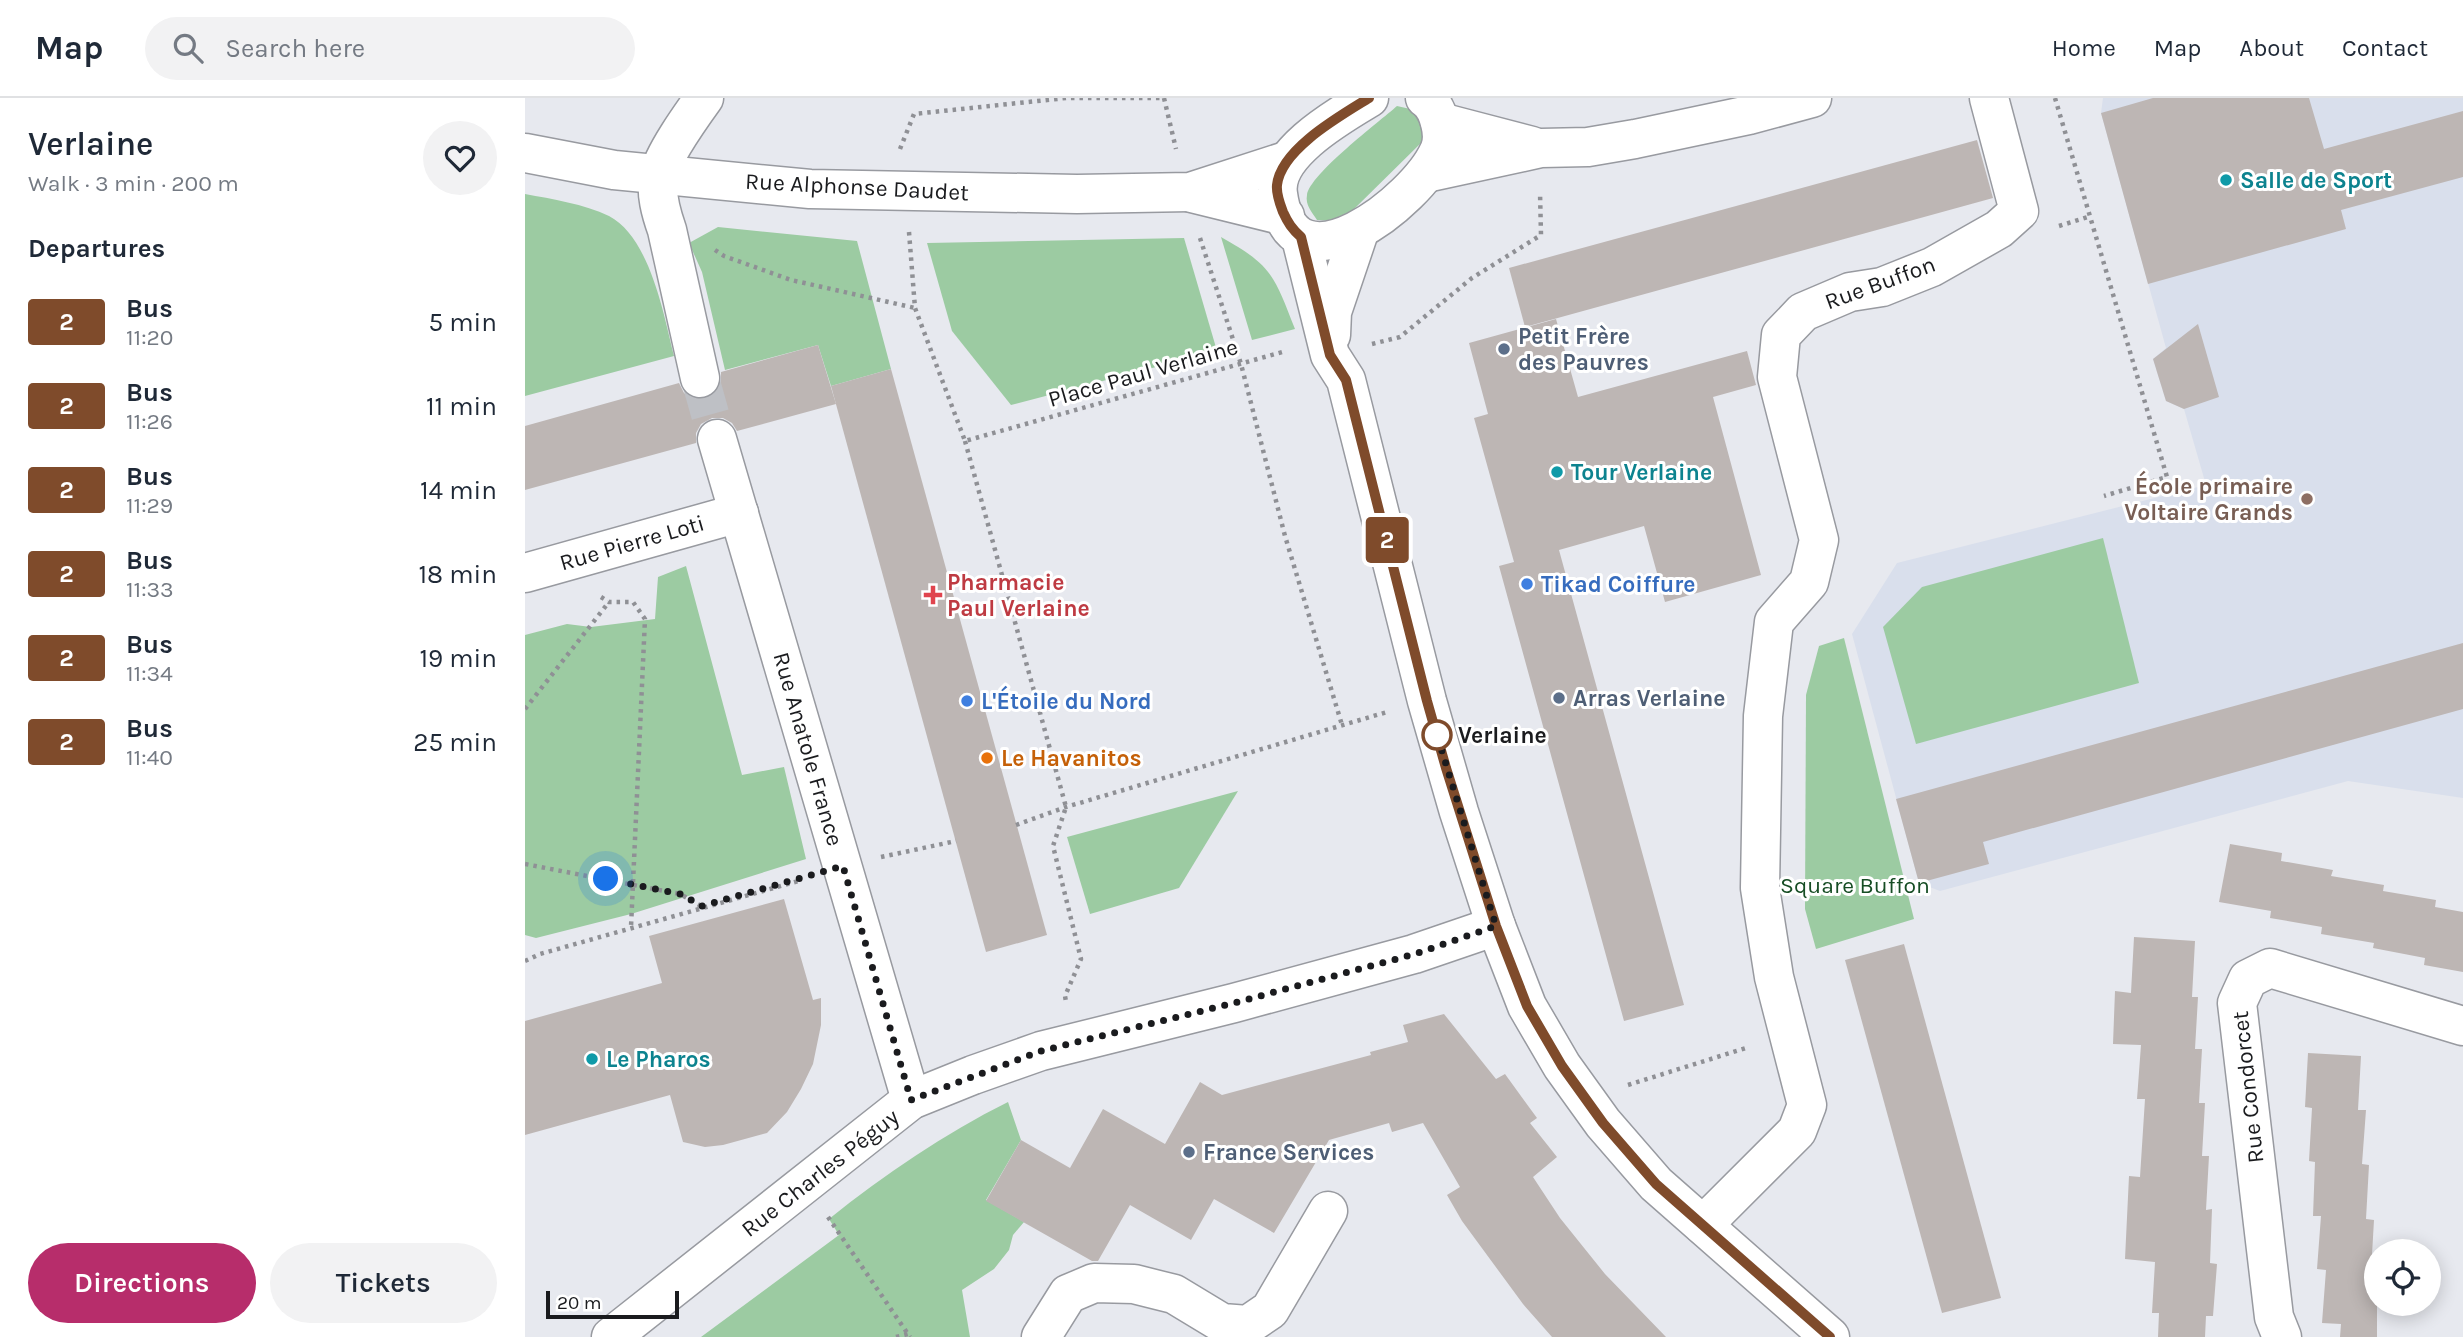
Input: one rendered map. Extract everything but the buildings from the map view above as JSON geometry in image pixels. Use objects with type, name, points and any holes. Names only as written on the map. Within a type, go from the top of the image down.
[{"type":"street","points":[[700,378],[667,230],[659,208],[659,175],[681,131],[703,98]]},
{"type":"street","points":[[1369,98],[1332,121],[1286,161],[1277,185],[1279,201],[1293,227],[1330,355],[1346,380],[1427,701],[1496,926],[1527,1006],[1562,1066],[1603,1123],[1656,1184],[1830,1337]]},
{"type":"street","points":[[1426,173],[1541,148],[1588,147],[1635,139],[1749,115],[1812,98]]},
{"type":"street","name":"Rue Buffon","points":[[1791,1037],[1774,977],[1760,888],[1762,728],[1774,622],[1809,582],[1819,540],[1777,377],[1781,335],[1803,312],[1850,292],[1882,287],[1932,267],[1999,229],[2019,211],[1989,98]]},
{"type":"street","points":[[1433,105],[1502,140],[1541,148]]},
{"type":"street","points":[[1330,355],[1332,312],[1359,232],[1383,215],[1426,173],[1441,149],[1433,105]]},
{"type":"street","name":"Rue Alphonse Daudet","points":[[525,153],[614,170],[810,189],[1077,194],[1190,192],[1286,161]]},
{"type":"street","name":"Rue Alphonse Daudet","points":[[1190,192],[1293,227],[1317,240],[1334,240],[1359,232]]},
{"type":"street","name":"Rue Anatole France","points":[[717,439],[911,1100]]},
{"type":"street","name":"Rue Pierre Loti","points":[[525,573],[739,513]]},
{"type":"street","name":"Rue Charles Péguy","points":[[611,1337],[911,1100],[1041,1051],[1415,954],[1496,926]]},
{"type":"street","name":"Rue Condorcet","points":[[2282,1337],[2274,1317],[2237,1003],[2248,979],[2270,968],[2463,1026]]},
{"type":"street","points":[[1703,1225],[1797,1131],[1807,1105],[1791,1037]]},
{"type":"street","points":[[1041,1337],[1068,1294],[1094,1283],[1134,1284],[1174,1294],[1222,1323],[1248,1325],[1270,1310],[1328,1211]]},
{"type":"path","points":[[1073,1044],[1065,996],[1081,959],[1053,846],[1066,807],[965,441],[915,308],[906,192],[895,161],[914,114],[1066,99],[1164,98],[1199,236],[1241,364],[1285,536],[1342,725]]},
{"type":"path","points":[[2055,98],[2167,477],[2104,496]]},
{"type":"path","points":[[1330,355],[1399,337],[1472,278],[1541,236],[1541,148]]},
{"type":"path","points":[[667,230],[692,234],[724,257],[791,280],[915,308]]},
{"type":"path","name":"Place Paul Verlaine","points":[[965,441],[1302,346],[1330,355]]},
{"type":"path","points":[[576,558],[583,584],[609,602],[633,602],[645,619],[631,927]]},
{"type":"path","points":[[525,709],[609,602]]},
{"type":"path","points":[[1016,825],[1066,807],[1427,701]]},
{"type":"path","points":[[525,961],[540,954],[843,866],[956,841]]},
{"type":"path","points":[[525,864],[680,894],[702,906]]},
{"type":"path","points":[[1623,1086],[1733,1051],[1791,1037]]},
{"type":"path","points":[[811,1180],[829,1219],[909,1335],[895,1337]]},
{"type":"shaded area","name":"École primaire Voltaire Grands","points":[[2103,98],[2463,98],[2463,798],[2348,781],[1940,891],[1919,883],[1852,634],[1897,563],[2206,485],[2184,409],[2166,401],[2153,359],[2166,348],[2101,113]]},
{"type":"green space","points":[[1397,106],[1419,111],[1423,141],[1351,212],[1334,221],[1317,220],[1307,202],[1311,186],[1332,162]]},
{"type":"green space","points":[[525,194],[589,208],[609,216],[623,226],[635,241],[653,279],[674,356],[525,396]]},
{"type":"green space","points":[[718,227],[857,241],[891,369],[831,386],[818,345],[725,370],[702,272],[689,243]]},
{"type":"green space","points":[[1221,237],[1252,256],[1270,274],[1295,329],[1252,340]]},
{"type":"green space","points":[[1184,238],[1217,351],[1011,405],[952,331],[927,243]]},
{"type":"green space","points":[[2103,538],[2139,683],[1916,744],[1883,627],[1922,587]]},
{"type":"green space","points":[[686,566],[742,775],[784,767],[806,859],[631,914],[536,938],[525,935],[525,635],[567,624],[591,627],[655,619],[658,577]]},
{"type":"green space","name":"Square Buffon","points":[[1844,638],[1914,919],[1816,949],[1805,909],[1806,695],[1819,646]]},
{"type":"green space","points":[[1238,791],[1179,888],[1090,914],[1067,837]]},
{"type":"green space","points":[[1008,1102],[1021,1140],[986,1200],[1024,1222],[1013,1235],[1009,1250],[994,1269],[962,1290],[970,1337],[701,1337],[839,1235],[829,1219],[850,1202],[938,1141]]},
{"type":"tunnel","points":[[700,378],[717,439]]},
{"type":"bus line","name":"2","points":[[1369,98],[1332,121],[1286,161],[1277,185],[1279,201],[1289,227],[1301,237],[1330,355],[1346,380],[1427,701],[1496,926],[1527,1006],[1562,1066],[1603,1123],[1656,1184],[1830,1337]]},
{"type":"place","name":"Salle de Sport","points":[[2226,180]]},
{"type":"place","name":"Petit Frère des Pauvres","points":[[1504,349]]},
{"type":"place","name":"Tour Verlaine","points":[[1557,472]]},
{"type":"place","name":"École primaire Voltaire Grands","points":[[2307,499]]},
{"type":"place","name":"Tikad Coiffure","points":[[1527,584]]},
{"type":"place","name":"Pharmacie Paul Verlaine","points":[[933,595]]},
{"type":"place","name":"Arras Verlaine","points":[[1559,698]]},
{"type":"place","name":"L'Étoile du Nord","points":[[967,701]]},
{"type":"place","name":"Verlaine","points":[[1437,735]]},
{"type":"place","name":"Le Havanitos","points":[[987,758]]},
{"type":"place","name":"Le Pharos","points":[[592,1059]]},
{"type":"place","name":"France Services","points":[[1189,1152]]},
{"type":"route","points":[[606,879],[680,894],[702,906],[813,877],[843,866],[911,1100],[1041,1051],[1415,954],[1496,926],[1437,735]]}]
